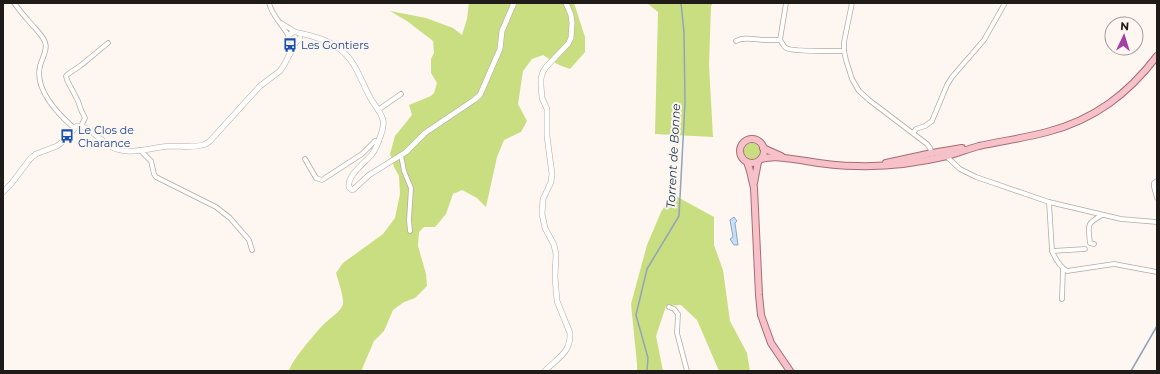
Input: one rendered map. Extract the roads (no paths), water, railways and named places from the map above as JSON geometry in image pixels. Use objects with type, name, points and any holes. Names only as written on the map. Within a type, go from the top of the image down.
[{"type":"main road","points":[[874,166],[932,153],[977,146],[1062,128],[1103,108],[1129,88],[1157,56]]},
{"type":"main road","points":[[786,158],[763,148],[759,142],[755,140],[748,140],[744,142],[740,148],[742,158],[747,162],[754,188],[758,287],[761,315],[767,334],[776,352],[790,371]]},
{"type":"main road","points":[[747,162],[750,163],[771,157],[858,166],[898,165],[946,156],[977,146]]},
{"type":"main road","points":[[754,188],[759,160],[763,156],[763,148]]},
{"type":"street","points":[[14,3],[45,40],[46,48],[40,65],[39,76],[44,91],[55,109],[74,128]]},
{"type":"street","points":[[269,3],[271,11],[280,22],[289,38],[293,42],[297,36]]},
{"type":"street","points":[[290,55],[290,34],[313,37],[326,41],[342,50],[357,69],[365,88],[378,110],[383,121],[379,141],[374,152],[349,179],[348,185],[350,189],[354,189],[369,175],[411,148],[425,133],[480,95],[500,49],[502,31],[514,3]]},
{"type":"street","points":[[545,371],[565,352],[570,343],[570,333],[558,301],[555,277],[556,254],[554,245],[545,228],[542,214],[543,199],[551,182],[552,174],[547,136],[547,109],[542,98],[540,86],[541,78],[546,67],[568,44],[571,38],[571,15],[566,3]]},
{"type":"street","points":[[786,3],[780,40],[786,48],[797,50],[844,51]]},
{"type":"street","points":[[852,3],[844,42],[844,51],[848,70],[859,92],[927,144],[932,153],[931,156],[911,163]]},
{"type":"street","points":[[913,132],[932,121],[947,85],[952,77],[984,40],[1005,3]]},
{"type":"street","points":[[280,22],[297,36]]},
{"type":"street","points":[[3,192],[11,184],[30,158],[61,143],[77,126],[81,126],[90,131],[115,149],[129,151],[206,144],[260,86],[280,71],[290,55],[297,36]]},
{"type":"street","points":[[736,41],[738,39],[780,40]]},
{"type":"street","points":[[81,126],[85,118],[66,76],[108,43]]},
{"type":"street","points":[[378,110],[402,94]]},
{"type":"street","points":[[305,159],[316,178],[322,180],[362,154],[375,141],[379,141]]},
{"type":"street","points":[[140,150],[151,161],[156,177],[216,207],[230,218],[249,240],[252,250]]},
{"type":"street","points":[[401,155],[404,171],[411,188],[409,220],[410,231]]},
{"type":"street","points":[[946,156],[960,169],[976,177],[1049,202],[1128,220],[1157,222]]},
{"type":"street","points":[[1157,181],[1154,183],[1154,188],[1157,198]]},
{"type":"street","points":[[1049,202],[1052,251],[1063,269],[1062,299]]},
{"type":"street","points":[[1094,244],[1090,243],[1089,226],[1091,221],[1102,214]]},
{"type":"street","points":[[1052,251],[1085,249]]},
{"type":"street","points":[[1063,269],[1067,271],[1114,264],[1157,272]]},
{"type":"street","points":[[669,307],[674,309],[678,314],[677,333],[687,371]]},
{"type":"water","points":[[734,217],[737,221],[735,223],[738,245],[734,245],[730,239],[733,237],[730,220]]},
{"type":"waterway","name":"Torrent de Bonne","points":[[647,371],[648,358],[636,315],[647,269],[679,216],[685,103],[684,32],[681,3]]},
{"type":"waterway","points":[[1131,371],[1157,326]]},
{"type":"place","name":"Les Gontiers","points":[[290,45]]},
{"type":"place","name":"Le Clos de Charance","points":[[67,136]]}]
